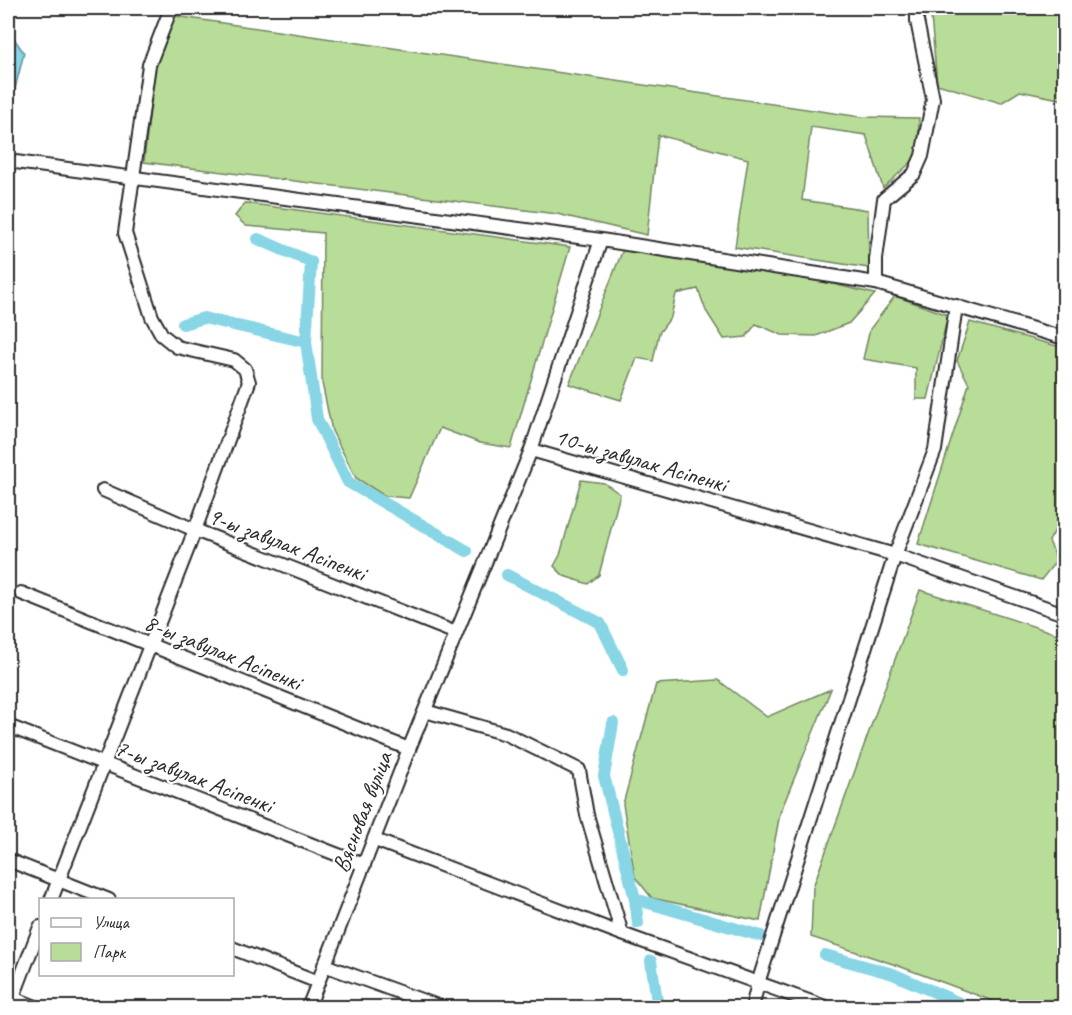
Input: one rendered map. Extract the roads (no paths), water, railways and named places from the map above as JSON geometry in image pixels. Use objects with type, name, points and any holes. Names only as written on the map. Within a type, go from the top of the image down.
[{"type":"street","points":[[52,898],[195,530],[249,382],[245,369],[234,360],[177,347],[162,335],[152,317],[125,232],[149,65],[171,8]]},
{"type":"street","points":[[876,283],[876,260],[884,199],[914,174],[922,156],[933,99],[917,21],[917,8]]},
{"type":"street","points":[[8,161],[601,240],[876,283],[1065,338]]},
{"type":"street","points":[[531,450],[601,240]]},
{"type":"street","points":[[753,1008],[758,983],[895,555],[935,450],[956,306]]},
{"type":"street","name":"10-ы завулак Асіпенкі","points":[[456,633],[531,450],[895,555],[1065,614]]},
{"type":"street","name":"9-ы завулак Асіпенкі","points":[[103,490],[195,530],[456,633]]},
{"type":"street","name":"8-ы завулак Асіпенкі","points":[[21,593],[409,749]]},
{"type":"street","name":"Вясновая вуліца","points":[[308,1008],[456,633]]},
{"type":"street","points":[[425,711],[506,734],[579,770],[587,815],[622,934]]},
{"type":"street","name":"7-ы завулак Асіпенкі","points":[[8,726],[364,865]]},
{"type":"street","points":[[375,840],[622,934],[828,1008]]},
{"type":"street","points":[[8,860],[104,898]]},
{"type":"street","points":[[38,1008],[10,1000],[39,929]]},
{"type":"street","points":[[234,949],[318,982]]},
{"type":"street","points":[[324,965],[443,1008]]},
{"type":"water","points":[[8,36],[13,37],[24,53],[8,110]]},
{"type":"waterway","points":[[258,239],[311,262],[306,342],[317,419],[348,482],[467,551]]},
{"type":"waterway","points":[[183,324],[204,318],[306,342]]},
{"type":"waterway","points":[[507,575],[600,623],[623,670]]},
{"type":"waterway","points":[[613,723],[604,776],[635,899],[761,936]]},
{"type":"waterway","points":[[635,899],[638,923]]},
{"type":"waterway","points":[[825,955],[893,974],[971,1008]]},
{"type":"waterway","points":[[651,961],[658,1008]]}]
